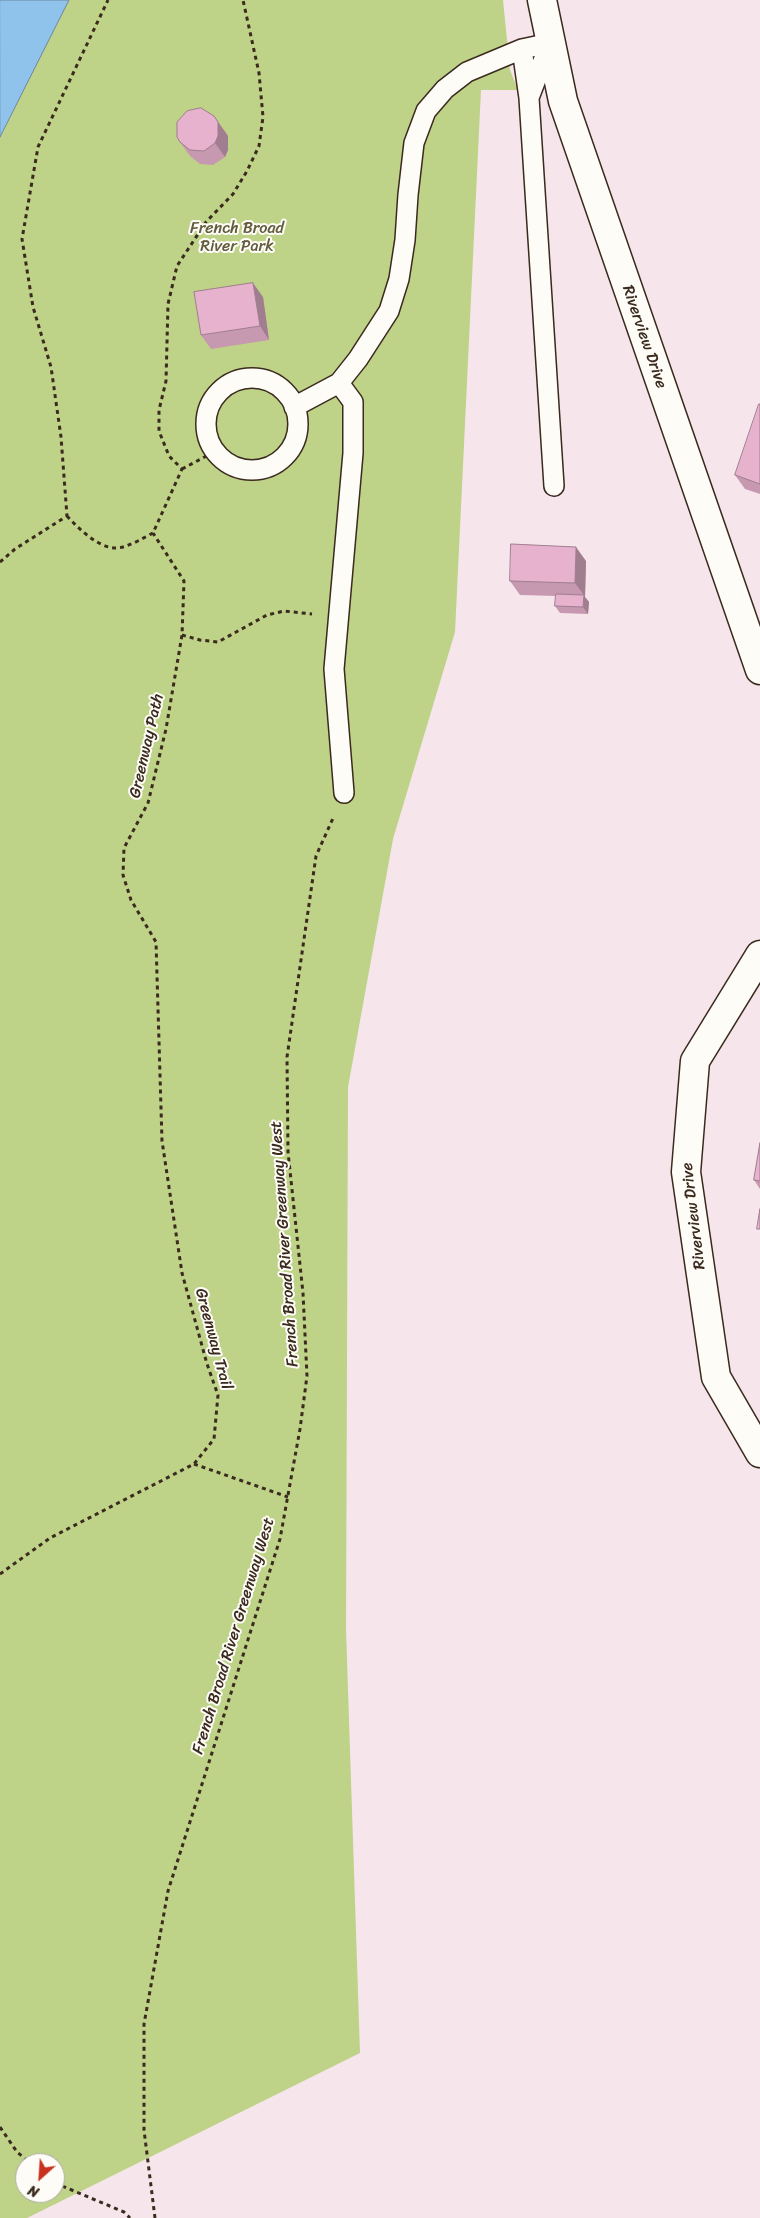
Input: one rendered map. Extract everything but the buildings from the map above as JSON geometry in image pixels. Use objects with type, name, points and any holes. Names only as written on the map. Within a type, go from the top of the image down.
[{"type":"street","name":"Riverview Drive","points":[[542,0],[563,100],[760,670]]},
{"type":"street","name":"Riverview Drive","points":[[760,955],[695,1061],[686,1172],[716,1377],[760,1453]]},
{"type":"lane","points":[[294,407],[339,383],[358,360],[389,311],[399,279],[405,240],[414,144],[426,111],[445,89],[467,72],[522,48],[550,43]]},
{"type":"lane","points":[[528,98],[550,43]]},
{"type":"lane","points":[[522,48],[528,98],[554,486]]},
{"type":"lane","points":[[244,379],[260,379],[274,384],[286,394],[294,407],[298,421],[296,436],[290,449],[281,460],[268,468],[253,471],[238,469],[225,462],[214,452],[207,438],[205,422],[209,407],[217,394],[229,384],[244,379]]},
{"type":"lane","points":[[339,383],[354,402],[353,453],[334,668],[344,792]]},
{"type":"path","points":[[108,0],[38,147],[22,239],[33,307],[51,368],[62,437],[67,516],[79,529],[102,544],[117,548],[154,533],[182,469],[214,452]]},
{"type":"path","points":[[182,469],[170,456],[159,431],[159,410],[166,380],[168,304],[177,266],[206,222],[233,194],[247,172],[259,146],[263,116],[259,73],[243,0]]},
{"type":"path","points":[[0,562],[15,549],[67,516]]},
{"type":"path","name":"Greenway Path","points":[[154,533],[184,581],[182,635],[166,729],[148,803],[124,848],[123,875],[131,900],[156,942],[162,1141]]},
{"type":"path","points":[[182,635],[218,642],[267,615],[284,611],[338,617]]},
{"type":"path","name":"French Broad River Greenway West","points":[[155,2218],[144,2130],[144,2024],[147,2005],[168,1891],[280,1539],[300,1429],[307,1376],[304,1293],[288,1152],[288,1057],[316,856],[344,792]]},
{"type":"path","name":"Greenway Trail","points":[[0,1574],[50,1538],[194,1464],[214,1439],[218,1395],[207,1364],[182,1273],[162,1141]]},
{"type":"path","points":[[194,1464],[288,1496]]},
{"type":"path","points":[[0,2128],[18,2153]]},
{"type":"path","points":[[65,2186],[124,2212],[130,2218]]},
{"type":"green space","name":"French Broad River Park","points":[[69,0],[503,0],[510,70],[518,90],[481,90],[455,632],[393,839],[348,1087],[346,1629],[360,2053],[65,2199],[65,2153],[15,2153],[15,2203],[57,2203],[27,2218],[0,2218],[0,137]]},
{"type":"water","points":[[0,0],[69,0],[0,137]]}]
